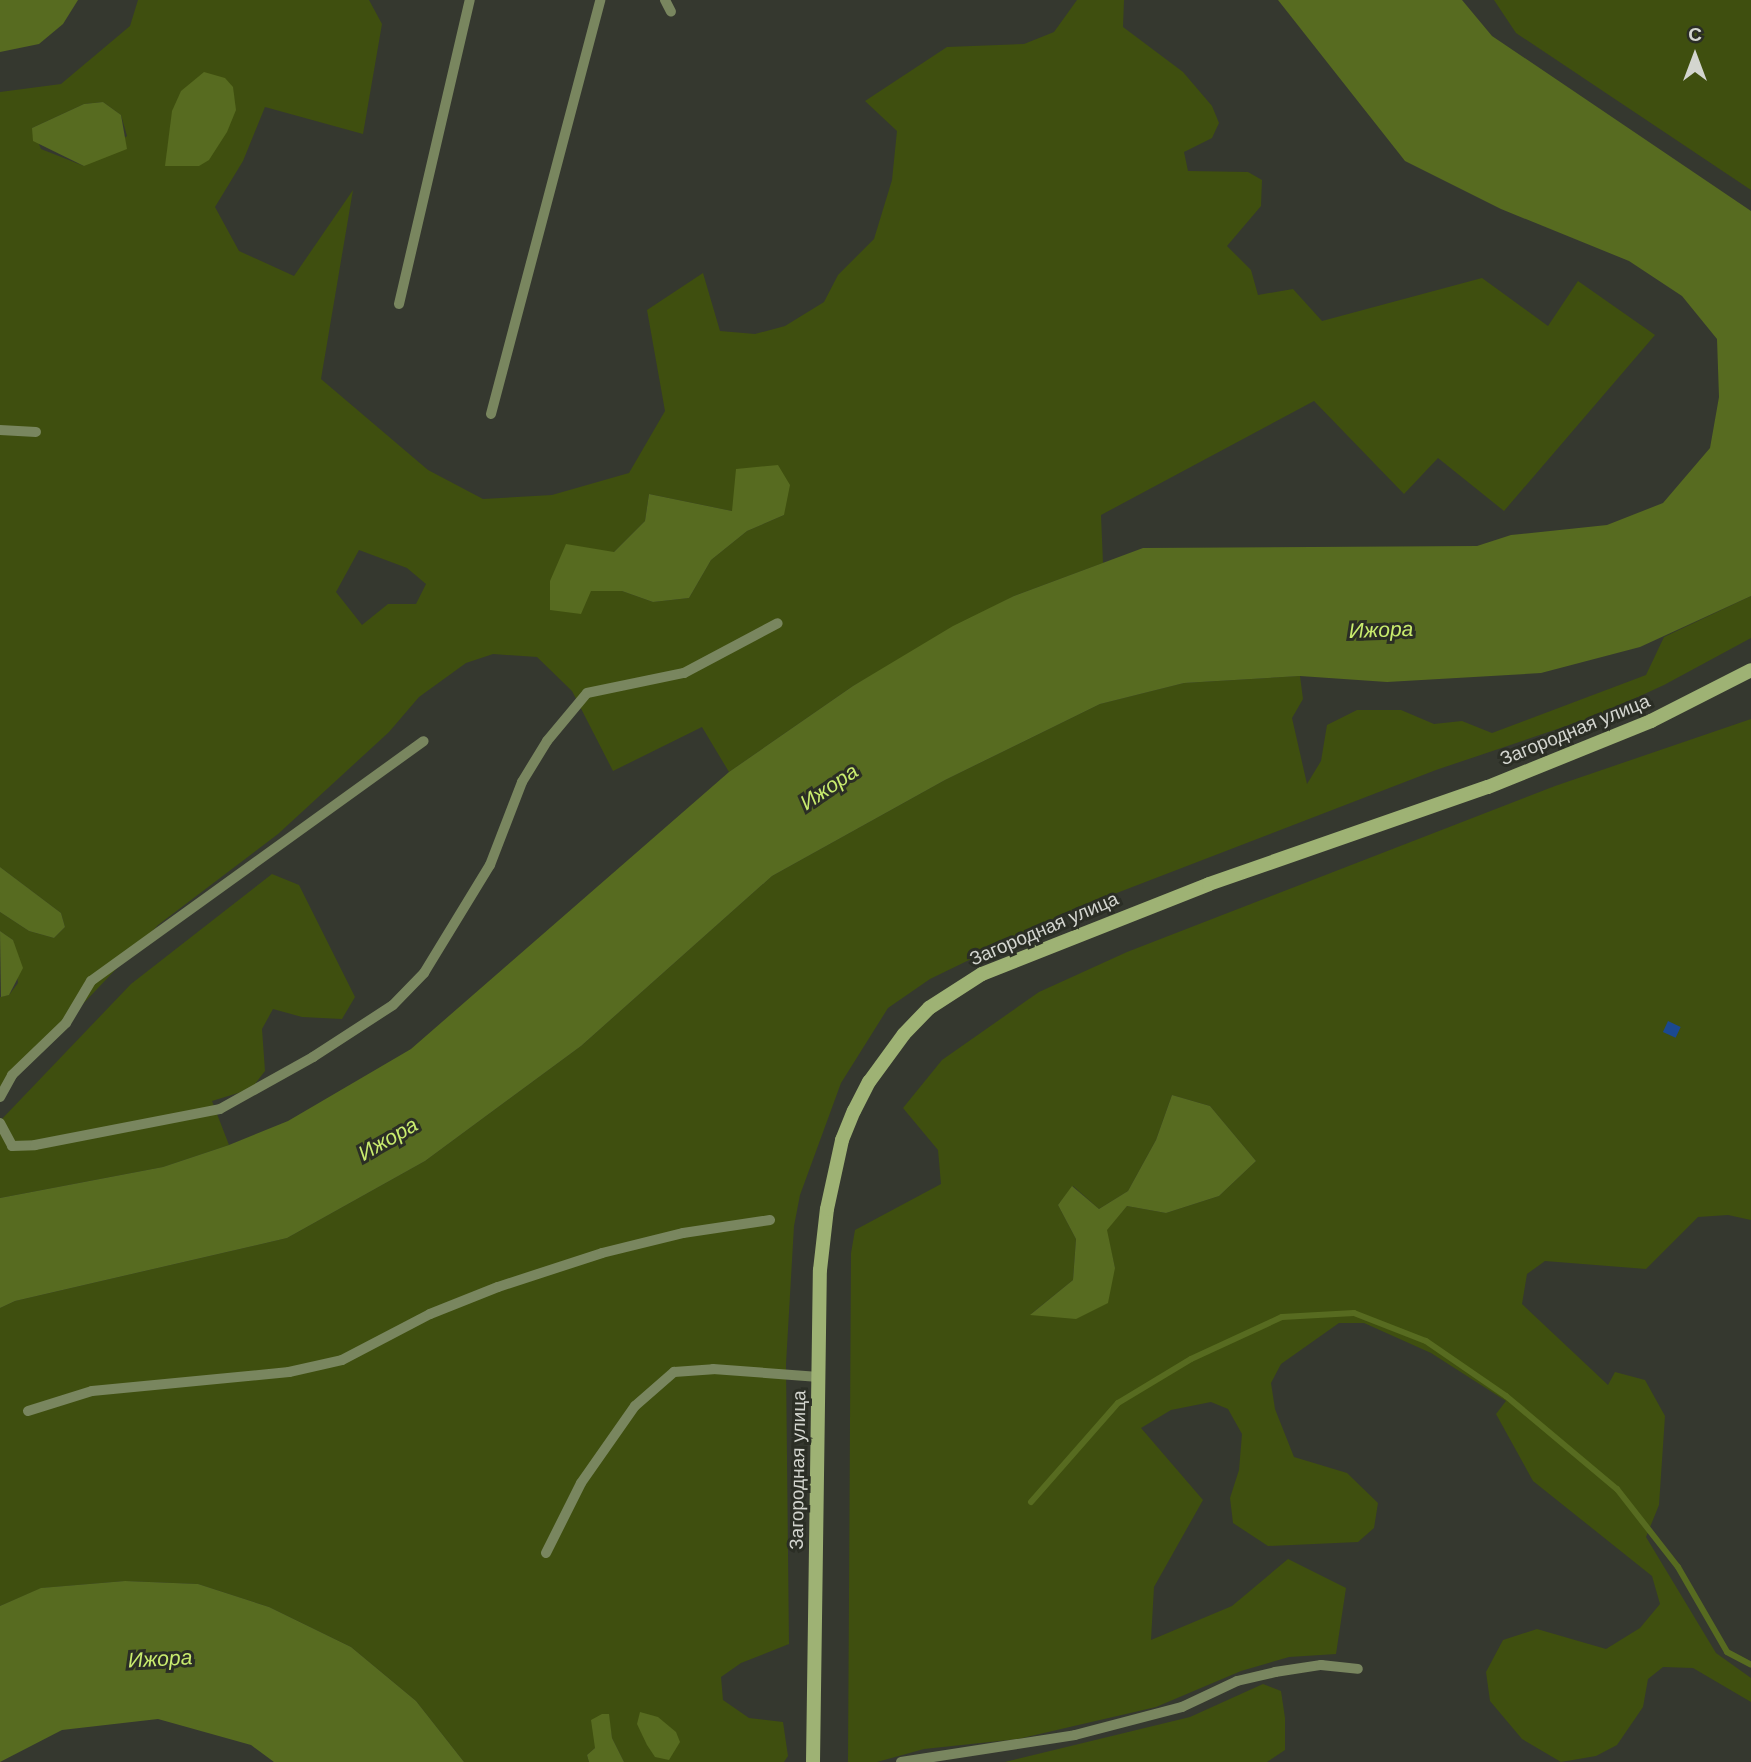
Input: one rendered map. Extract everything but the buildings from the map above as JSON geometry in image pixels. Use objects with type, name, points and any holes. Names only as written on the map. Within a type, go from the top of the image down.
[{"type":"main road","name":"Загородная улица","points":[[813,1762],[820,1270],[827,1209],[842,1140],[869,1082],[929,1008],[982,974],[1079,934],[1488,787],[1651,721],[1751,670]]},
{"type":"lane","points":[[399,304],[470,0]]},
{"type":"lane","points":[[491,414],[600,0]]},
{"type":"lane","points":[[665,0],[671,12]]},
{"type":"lane","points":[[0,430],[36,432]]},
{"type":"lane","points":[[0,1123],[12,1146],[35,1145],[220,1108],[313,1057],[393,1005],[424,973],[490,865],[522,782],[547,741],[587,693],[684,673],[778,623]]},
{"type":"lane","points":[[0,1097],[12,1074],[66,1023],[91,981],[424,741]]},
{"type":"lane","points":[[28,1411],[92,1391],[289,1372],[342,1360],[430,1314],[524,1279],[683,1233],[770,1220]]},
{"type":"lane","points":[[546,1553],[580,1483],[635,1406],[674,1372],[713,1369],[819,1377]]},
{"type":"lane","points":[[901,1762],[1074,1735],[1182,1707],[1237,1681],[1275,1672],[1321,1665],[1358,1669]]},
{"type":"shaded area","points":[[138,0],[369,0],[382,24],[363,134],[265,107],[243,161],[215,207],[239,251],[294,276],[353,190],[321,379],[428,470],[483,499],[552,495],[629,473],[665,411],[647,310],[703,273],[720,331],[755,334],[785,326],[824,302],[838,275],[874,239],[892,180],[897,131],[865,101],[947,47],[1024,44],[1054,32],[1077,0],[1124,0],[1123,27],[1183,72],[1212,106],[1219,123],[1212,138],[1184,152],[1188,171],[1248,172],[1262,180],[1261,206],[1227,246],[1251,270],[1258,295],[1293,289],[1322,321],[1482,278],[1548,326],[1578,281],[1655,335],[1504,511],[1438,458],[1404,494],[1314,401],[1101,515],[1103,563],[1014,596],[853,686],[729,772],[702,727],[613,771],[572,691],[537,657],[493,654],[466,663],[419,697],[389,732],[278,834],[158,925],[0,1091],[0,997],[9,995],[18,983],[13,940],[0,931],[0,912],[29,931],[54,938],[65,927],[61,913],[0,867],[0,92],[61,84],[130,26]],"holes":[[[103,102],[121,115],[127,136],[84,166],[41,149],[32,128],[84,104]],[[649,494],[732,511],[784,515],[747,531],[711,560],[689,598],[653,602],[622,591],[591,591],[614,552],[645,521]],[[359,550],[407,568],[426,584],[416,604],[388,604],[362,625],[336,592]]]},
{"type":"shaded area","points":[[1494,0],[1751,0],[1751,190],[1516,33]]},
{"type":"shaded area","points":[[1751,596],[1751,638],[1664,685],[1599,715],[1436,770],[1070,911],[930,979],[888,1008],[841,1083],[800,1195],[794,1226],[786,1364],[789,1644],[741,1663],[721,1677],[723,1700],[749,1718],[783,1722],[788,1756],[784,1762],[624,1762],[612,1738],[608,1714],[595,1748],[587,1755],[589,1762],[464,1762],[416,1701],[351,1647],[269,1607],[198,1584],[125,1581],[42,1588],[0,1606],[0,1308],[15,1301],[287,1238],[425,1161],[581,1046],[772,876],[945,780],[1100,704],[1184,683],[1300,676],[1303,699],[1292,718],[1307,784],[1321,761],[1327,725],[1357,710],[1401,710],[1434,724],[1462,721],[1492,733],[1646,675],[1664,637]]},
{"type":"shaded area","points":[[1751,719],[1751,1220],[1728,1215],[1698,1217],[1646,1269],[1545,1261],[1527,1274],[1522,1304],[1608,1385],[1615,1372],[1645,1380],[1665,1416],[1659,1505],[1646,1537],[1716,1653],[1751,1678],[1751,1702],[1693,1668],[1663,1667],[1648,1679],[1643,1707],[1617,1745],[1596,1756],[1561,1762],[1522,1739],[1490,1701],[1486,1672],[1503,1640],[1537,1629],[1606,1649],[1640,1628],[1660,1604],[1652,1576],[1533,1481],[1496,1414],[1506,1401],[1431,1353],[1364,1323],[1339,1323],[1281,1364],[1271,1383],[1275,1409],[1294,1457],[1347,1473],[1378,1503],[1374,1528],[1358,1542],[1268,1546],[1233,1523],[1230,1498],[1239,1470],[1242,1434],[1228,1409],[1211,1402],[1171,1410],[1141,1428],[1203,1500],[1154,1587],[1151,1640],[1232,1606],[1288,1559],[1346,1588],[1336,1654],[1289,1657],[1241,1671],[1156,1707],[1018,1739],[924,1749],[877,1762],[848,1762],[851,1253],[855,1230],[941,1184],[938,1150],[903,1108],[942,1060],[1039,992],[1127,952],[1555,786]],"holes":[[[1172,1095],[1210,1106],[1256,1161],[1219,1196],[1166,1213],[1127,1206],[1106,1230],[1115,1268],[1031,1314],[1073,1280],[1076,1239],[1058,1205],[1073,1186],[1099,1209],[1128,1191],[1156,1140]]]},
{"type":"shaded area","points":[[272,874],[299,885],[355,997],[342,1019],[302,1017],[273,1009],[262,1029],[265,1071],[251,1089],[212,1101],[229,1145],[163,1167],[0,1198],[0,1121],[131,984]]},
{"type":"shaded area","points":[[1263,1684],[1281,1691],[1285,1718],[1285,1750],[1267,1762],[1005,1762],[1190,1717]]},
{"type":"water","points":[[0,0],[78,0],[63,24],[39,44],[0,52]]},
{"type":"water","name":"Ижора","points":[[1278,0],[1462,0],[1492,36],[1751,211],[1751,596],[1640,647],[1541,673],[1387,682],[1300,676],[1184,683],[1100,704],[945,780],[772,876],[581,1046],[425,1161],[287,1238],[15,1301],[0,1308],[0,1198],[163,1167],[229,1145],[288,1121],[411,1049],[729,772],[853,686],[953,626],[1014,596],[1143,548],[1477,546],[1511,535],[1607,525],[1663,503],[1710,448],[1719,397],[1717,339],[1682,296],[1629,261],[1501,209],[1405,161]]},
{"type":"water","points":[[204,72],[225,78],[233,87],[236,110],[227,132],[209,160],[199,166],[165,166],[172,111],[181,91]]},
{"type":"water","points":[[103,102],[121,115],[127,149],[84,166],[33,141],[32,128],[84,104]]},
{"type":"water","points":[[778,465],[790,485],[784,515],[747,531],[711,560],[689,598],[653,602],[622,591],[591,591],[581,614],[550,610],[550,581],[566,544],[614,552],[645,521],[649,494],[732,511],[736,469]]},
{"type":"water","points":[[0,867],[61,913],[65,927],[54,938],[29,931],[0,912]]},
{"type":"water","points":[[0,931],[13,940],[23,968],[9,995],[1,997]]},
{"type":"water","points":[[1172,1095],[1210,1106],[1256,1161],[1219,1196],[1166,1213],[1127,1206],[1107,1230],[1115,1268],[1108,1303],[1076,1319],[1030,1315],[1073,1280],[1076,1239],[1058,1205],[1072,1186],[1099,1209],[1128,1191],[1156,1140]]},
{"type":"water","name":"Ижора","points":[[125,1581],[198,1584],[269,1607],[351,1647],[416,1701],[464,1762],[274,1762],[251,1745],[158,1719],[62,1730],[0,1762],[0,1606],[41,1588]]},
{"type":"water","points":[[640,1712],[658,1717],[676,1732],[680,1742],[669,1760],[655,1757],[647,1745],[637,1724]]},
{"type":"water","points":[[602,1714],[609,1714],[612,1738],[624,1762],[589,1762],[587,1755],[595,1748],[591,1720]]},
{"type":"waterway","points":[[1031,1502],[1118,1403],[1191,1359],[1282,1317],[1354,1313],[1426,1341],[1506,1396],[1617,1489],[1678,1567],[1727,1652],[1751,1665]]}]
